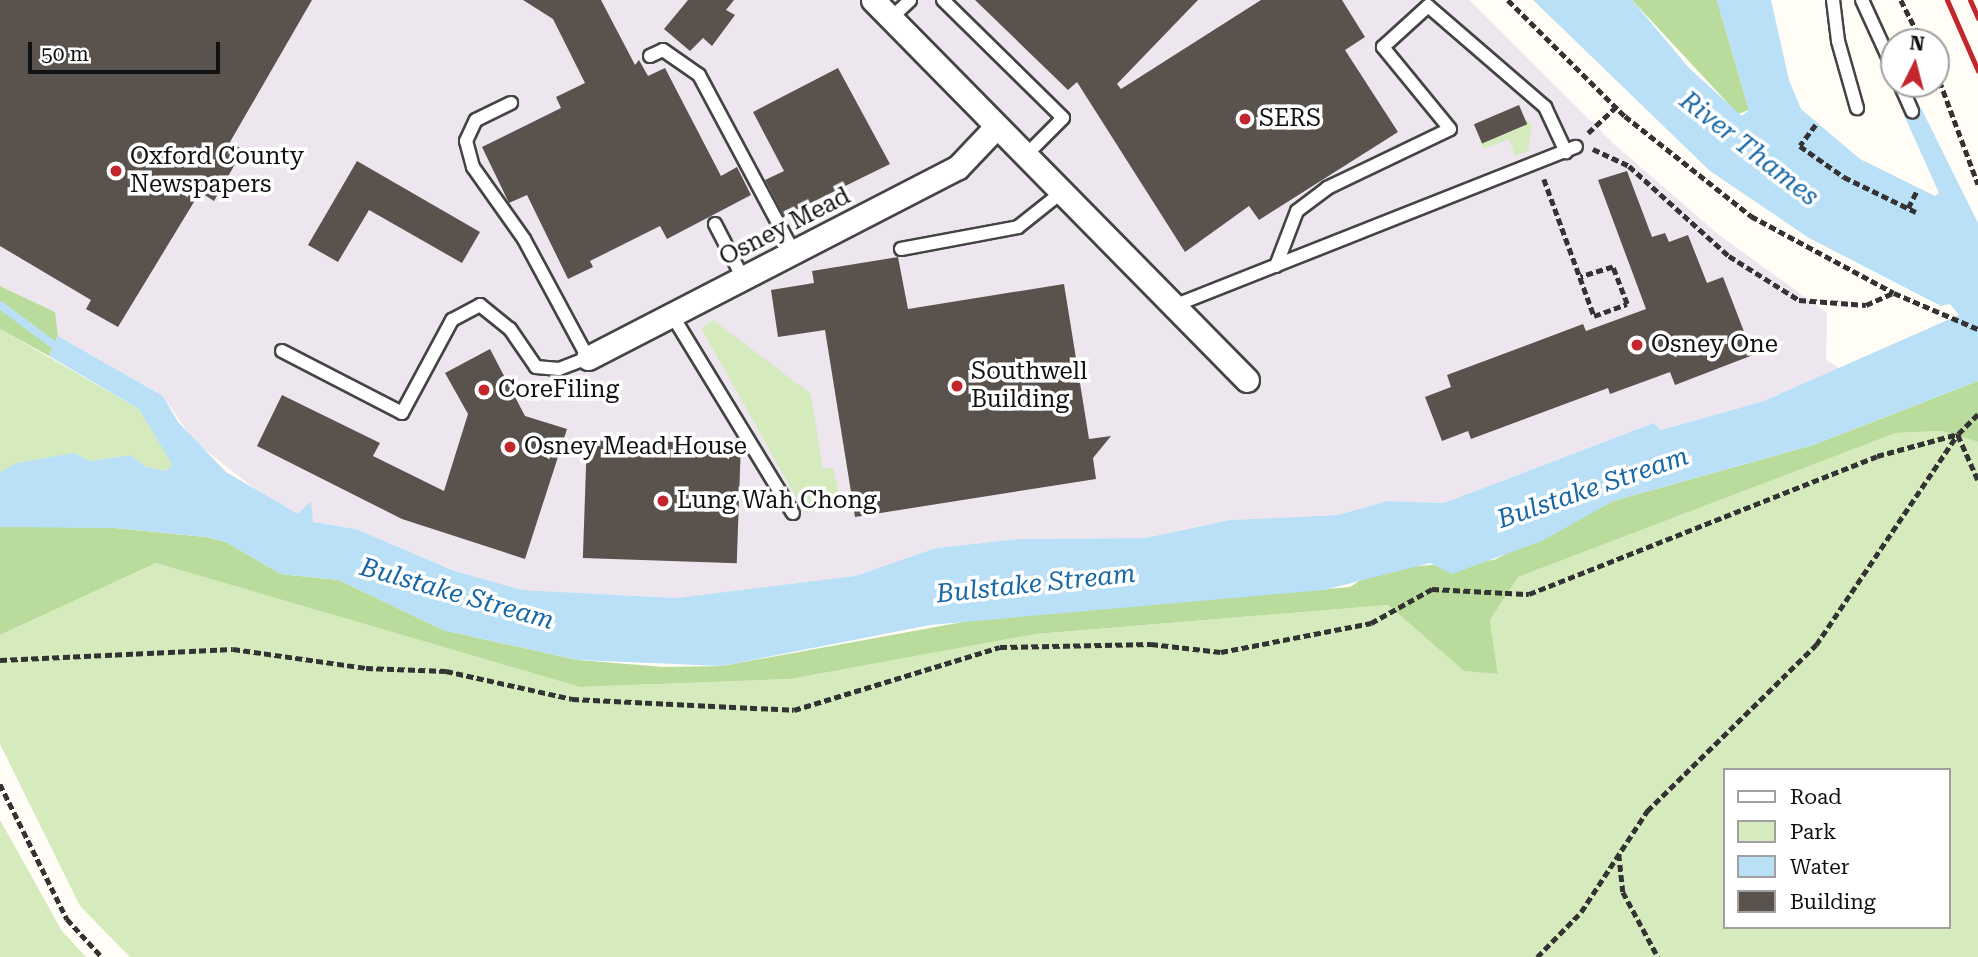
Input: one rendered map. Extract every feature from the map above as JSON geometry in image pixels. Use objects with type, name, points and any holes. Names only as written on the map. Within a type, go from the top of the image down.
[{"type":"street","points":[[873,0],[1247,380]]},
{"type":"street","name":"Osney Mead","points":[[588,358],[958,167],[996,127]]},
{"type":"lane","points":[[891,18],[910,0]]},
{"type":"lane","points":[[943,0],[1063,118],[1025,156]]},
{"type":"lane","points":[[1833,0],[1838,41],[1857,108]]},
{"type":"lane","points":[[1862,0],[1880,39]]},
{"type":"lane","points":[[1176,305],[1539,164],[1571,150],[1545,107],[1428,6],[1383,47],[1450,129],[1327,188],[1297,211],[1276,266]]},
{"type":"lane","points":[[650,56],[663,50],[699,75],[794,253]]},
{"type":"lane","points":[[1906,98],[1912,111]]},
{"type":"lane","points":[[282,351],[402,413],[452,320],[480,305],[510,329],[536,367],[559,369],[588,358],[524,239],[473,167],[467,141],[476,120],[511,103]]},
{"type":"lane","points":[[901,249],[1017,227],[1062,192]]},
{"type":"lane","points":[[715,224],[743,278]]},
{"type":"lane","points":[[672,315],[793,513]]},
{"type":"path","points":[[1508,0],[1616,107],[1751,216],[1894,293],[1978,329]]},
{"type":"path","points":[[1901,0],[1915,28]]},
{"type":"path","points":[[1946,98],[1978,184]]},
{"type":"path","points":[[1571,150],[1616,107]]},
{"type":"path","points":[[1816,125],[1800,146],[1844,177],[1916,212]]},
{"type":"path","points":[[1571,150],[1603,150],[1629,166],[1729,256],[1799,300],[1866,305],[1894,293]]},
{"type":"path","points":[[1539,164],[1594,316],[1627,304],[1613,267],[1580,277]]},
{"type":"path","points":[[1908,208],[1917,190]]},
{"type":"path","points":[[1537,957],[1581,912],[1647,811],[1816,645],[1958,434],[1978,414]]},
{"type":"path","points":[[1958,434],[1978,480]]},
{"type":"path","points":[[0,660],[233,649],[366,668],[446,671],[572,699],[794,710],[1000,647],[1151,644],[1221,652],[1371,624],[1433,589],[1529,594],[1877,456],[1958,434]]},
{"type":"path","points":[[0,784],[67,919],[102,957]]},
{"type":"path","points":[[1619,854],[1623,892],[1658,957]]},
{"type":"shaded area","points":[[0,0],[1469,0],[1614,144],[1719,235],[1827,313],[1826,360],[1841,369],[1764,401],[1661,430],[1654,423],[1444,503],[1387,501],[1338,515],[1230,520],[1145,538],[1019,539],[936,548],[855,576],[728,594],[677,598],[522,590],[456,571],[356,529],[312,522],[311,503],[298,515],[264,496],[194,441],[163,396],[58,336],[55,312],[0,286]]},
{"type":"green space","points":[[1632,0],[1717,0],[1749,110],[1738,114]]},
{"type":"green space","points":[[1525,119],[1532,125],[1528,151],[1515,156],[1509,139],[1483,149],[1481,142],[1526,125]]},
{"type":"green space","points":[[0,286],[55,312],[58,336],[49,356],[0,329]]},
{"type":"green space","points":[[713,320],[811,394],[823,469],[833,468],[842,505],[805,513],[701,328]]},
{"type":"green space","points":[[0,329],[139,409],[172,463],[168,471],[146,467],[130,455],[90,461],[45,458],[0,472]]},
{"type":"green space","points":[[1978,381],[1978,442],[1942,431],[1896,433],[1518,577],[1490,620],[1498,674],[1464,671],[1388,605],[1036,634],[791,679],[580,687],[156,563],[0,635],[0,527],[5,526],[115,528],[206,537],[226,542],[281,574],[339,580],[443,630],[578,660],[664,667],[722,666],[990,617],[1350,587],[1370,574],[1406,567],[1494,560],[1613,501],[1813,445]]},
{"type":"green space","points":[[1942,431],[1978,442],[1978,957],[130,957],[80,906],[0,744],[0,635],[156,563],[580,687],[791,679],[1036,634],[1388,605],[1464,671],[1498,673],[1490,620],[1518,577],[1896,433]]},
{"type":"green space","points":[[0,820],[62,931],[86,957],[0,957]]},
{"type":"water","points":[[1533,0],[1632,0],[1689,68],[1742,116],[1749,110],[1717,0],[1771,0],[1789,80],[1801,109],[1860,159],[1935,196],[1939,193],[1904,115],[1921,108],[1978,223],[1978,381],[1813,445],[1613,501],[1542,541],[1452,574],[1430,563],[1324,590],[930,625],[722,666],[578,660],[443,630],[339,580],[281,574],[226,542],[206,537],[115,528],[0,527],[0,472],[17,463],[74,453],[90,461],[130,455],[146,467],[167,471],[172,464],[139,409],[49,356],[58,336],[163,396],[178,422],[226,472],[298,514],[311,501],[313,522],[356,529],[455,571],[522,590],[677,598],[855,576],[936,548],[1019,539],[1145,538],[1230,520],[1338,515],[1387,501],[1444,503],[1654,423],[1661,430],[1764,401],[1959,315],[1950,304],[1941,306],[1809,238],[1710,171]]},
{"type":"building","name":"Oxford County Newspapers","points":[[0,0],[312,0],[230,142],[243,150],[214,201],[200,192],[118,327],[86,309],[91,300],[0,246]]},
{"type":"building","points":[[523,0],[601,0],[635,65],[639,60],[648,76],[665,68],[721,176],[737,167],[751,195],[667,239],[660,226],[590,261],[593,267],[568,279],[527,195],[509,203],[482,147],[561,108],[556,97],[585,83],[553,19]]},
{"type":"building","points":[[688,0],[734,0],[726,10],[735,15],[712,46],[703,38],[690,51],[664,29]]},
{"type":"building","name":"SERS","points":[[975,0],[1198,0],[1117,84],[1121,89],[1261,0],[1342,0],[1365,37],[1345,50],[1398,132],[1259,220],[1249,206],[1185,252],[1077,82],[1068,90]]},
{"type":"building","points":[[838,68],[890,164],[784,216],[765,180],[784,171],[753,112]]},
{"type":"building","points":[[1519,105],[1527,124],[1482,143],[1474,124]]},
{"type":"building","points":[[357,161],[480,232],[462,263],[369,210],[338,262],[308,245]]},
{"type":"building","name":"Osney One","points":[[1627,171],[1652,237],[1665,233],[1669,242],[1688,235],[1707,283],[1723,277],[1753,355],[1675,385],[1670,372],[1610,394],[1608,388],[1471,439],[1468,431],[1442,441],[1425,397],[1451,387],[1447,375],[1583,324],[1586,331],[1646,309],[1598,180]]},
{"type":"building","name":"Southwell Building","points":[[898,257],[908,309],[1064,284],[1089,439],[1111,436],[1093,458],[1096,479],[855,517],[825,330],[778,337],[771,290],[814,283],[812,271]]},
{"type":"building","name":"Osney Mead House","points":[[490,349],[525,416],[567,429],[525,559],[402,519],[257,446],[282,395],[380,443],[373,456],[444,491],[468,414],[445,373]]},
{"type":"building","name":"Lung Wah Chong","points":[[587,439],[741,444],[737,563],[583,558]]},
{"type":"waterway","points":[[0,305],[62,351]]},
{"type":"railway","points":[[1947,0],[1978,71]]},
{"type":"railway","points":[[1970,0],[1978,18]]},
{"type":"place","name":"SERS","points":[[1245,119]]},
{"type":"place","name":"Oxford County Newspapers","points":[[116,171]]},
{"type":"place","name":"Osney One","points":[[1637,345]]},
{"type":"place","name":"Southwell Building","points":[[957,386]]},
{"type":"place","name":"CoreFiling","points":[[484,390]]},
{"type":"place","name":"Osney Mead House","points":[[510,447]]},
{"type":"place","name":"Lung Wah Chong","points":[[663,501]]},
{"type":"water label","name":"River Thames","points":[[1749,149]]},
{"type":"water label","name":"Bulstake Stream","points":[[1593,488]]},
{"type":"water label","name":"Bulstake Stream","points":[[1036,584]]},
{"type":"water label","name":"Bulstake Stream","points":[[457,594]]}]
